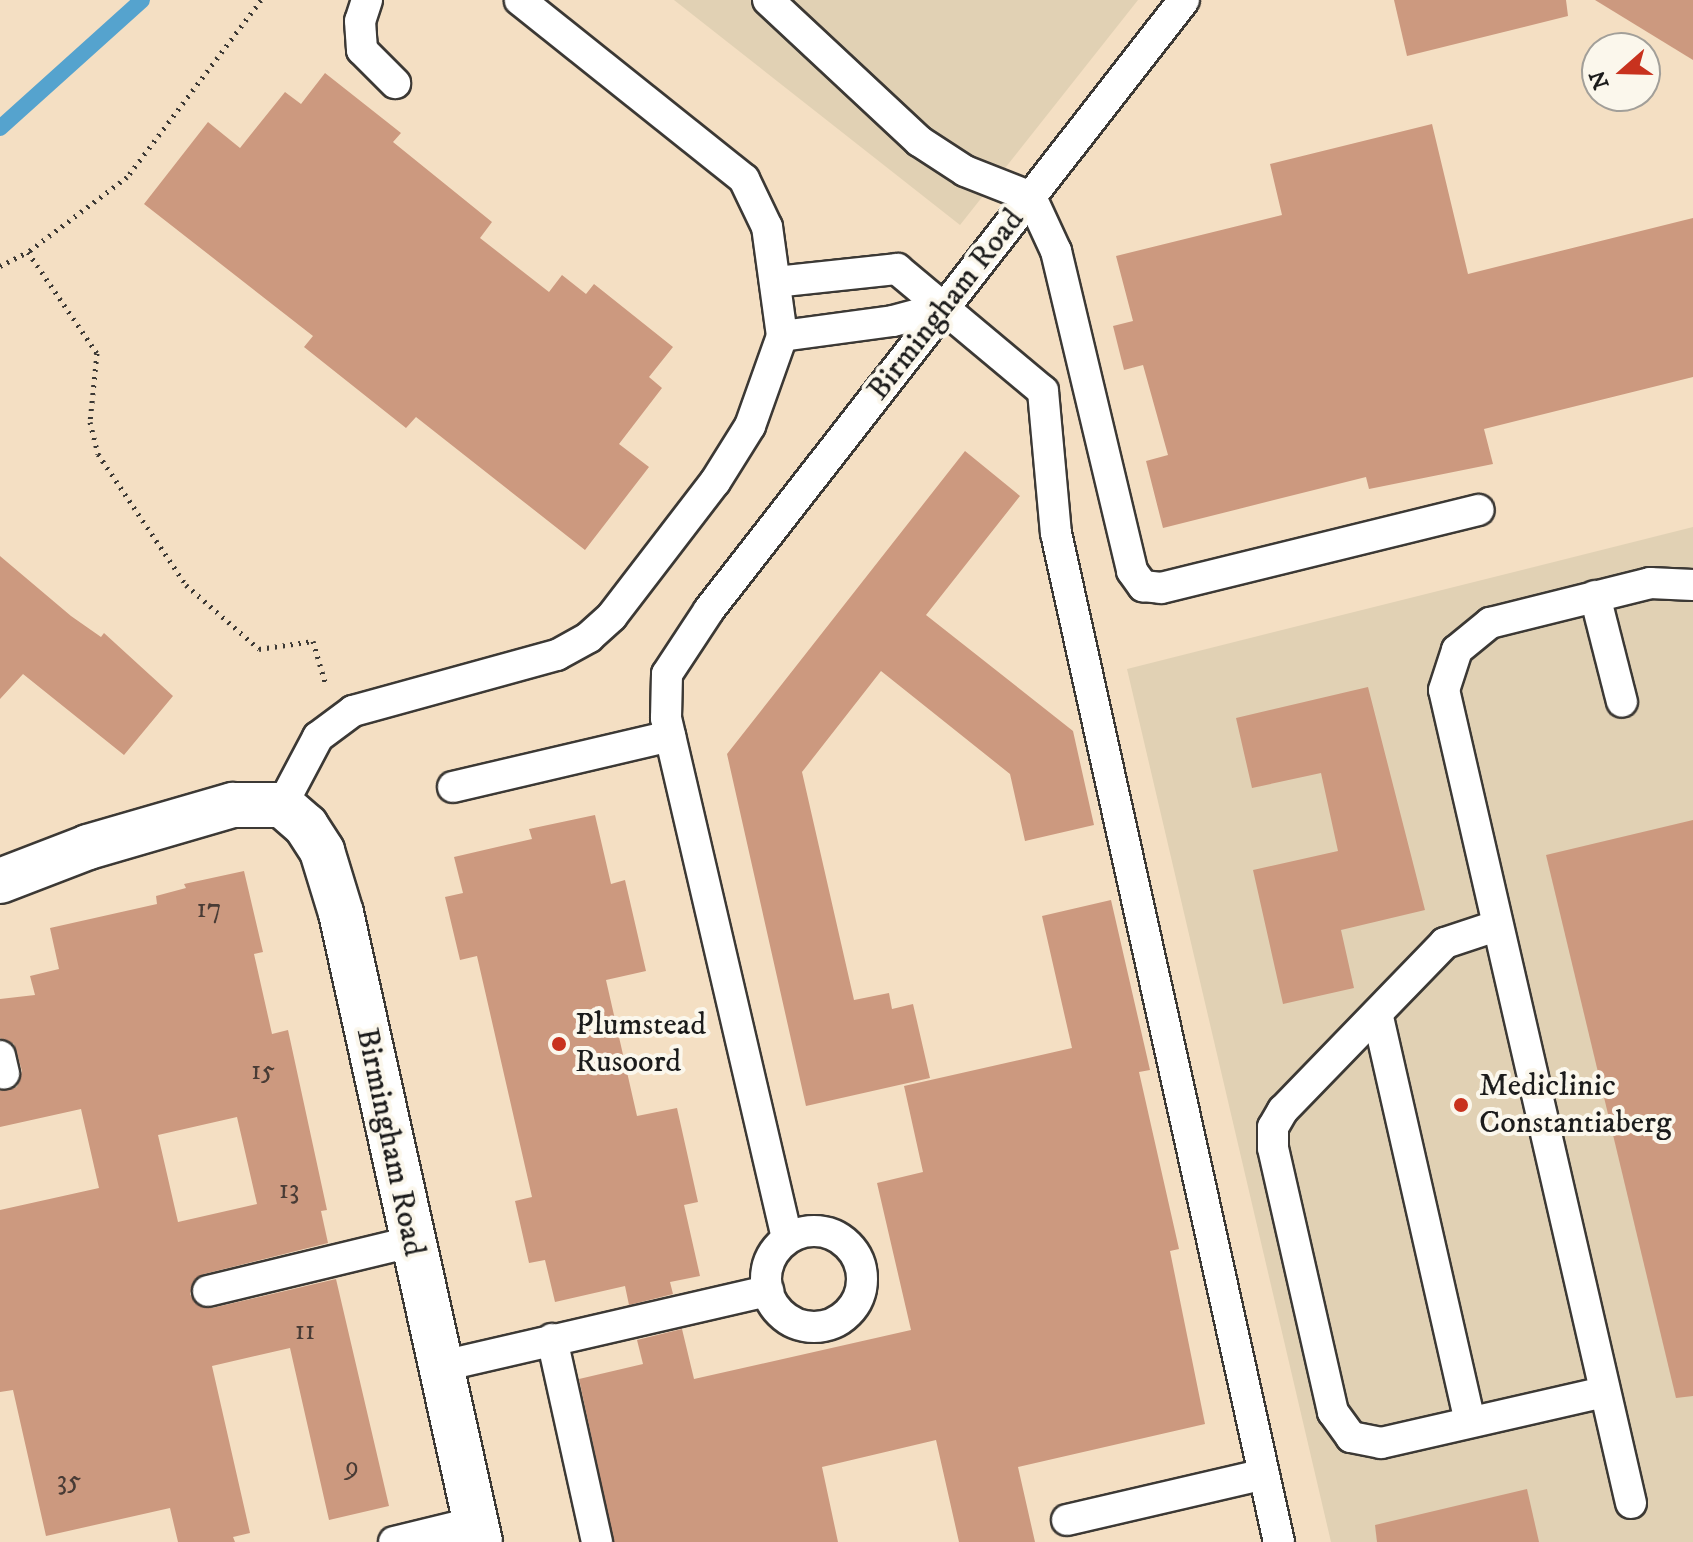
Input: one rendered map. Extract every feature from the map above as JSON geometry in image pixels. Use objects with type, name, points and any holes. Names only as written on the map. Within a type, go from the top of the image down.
[{"type":"street","points":[[0,881],[88,847],[233,805],[282,805]]},
{"type":"street","name":"Birmingham Road","points":[[282,805],[322,851],[341,913],[438,1367],[478,1532]]},
{"type":"lane","points":[[367,0],[360,21],[362,50],[395,83]]},
{"type":"lane","points":[[282,805],[318,737],[353,711],[557,655],[589,637],[612,616],[715,482],[750,426],[782,336],[767,227],[737,172],[520,0]]},
{"type":"lane","points":[[768,0],[919,141],[965,171],[1031,197],[1056,251],[1132,571],[1143,586],[1161,588],[1479,510]]},
{"type":"lane","name":"Birmingham Road","points":[[787,1238],[670,736],[667,674],[709,610],[1184,0]]},
{"type":"lane","points":[[775,282],[897,269],[1026,373],[1047,400],[1056,533],[1279,1542]]},
{"type":"lane","points":[[782,336],[893,321],[945,307]]},
{"type":"lane","points":[[1631,1503],[1496,926],[1447,706],[1446,673],[1457,650],[1477,629],[1650,583],[1693,585]]},
{"type":"lane","points":[[1595,596],[1622,702]]},
{"type":"lane","points":[[453,787],[670,736]]},
{"type":"lane","points":[[1496,926],[1445,943],[1278,1119],[1272,1137],[1280,1179],[1339,1427],[1365,1443],[1381,1443],[1604,1392]]},
{"type":"lane","points":[[1378,1017],[1470,1422]]},
{"type":"lane","points":[[808,1231],[837,1237],[858,1258],[861,1288],[847,1314],[819,1326],[791,1320],[768,1291],[772,1255],[787,1238],[808,1231]]},
{"type":"lane","points":[[208,1291],[411,1242]]},
{"type":"lane","points":[[438,1367],[768,1291]]},
{"type":"lane","points":[[552,1339],[597,1542]]},
{"type":"lane","points":[[1067,1520],[1264,1474]]},
{"type":"lane","points":[[394,1542],[478,1532]]},
{"type":"path","points":[[0,266],[28,252],[127,177],[261,0]]},
{"type":"path","points":[[28,252],[97,353],[90,422],[98,454],[186,585],[259,649],[313,641],[336,721]]},
{"type":"shaded area","points":[[674,0],[1138,0],[960,225]]},
{"type":"shaded area","name":"Mediclinic Constantiaberg","points":[[1693,527],[1693,1542],[1331,1542],[1127,669]]},
{"type":"building","points":[[1394,0],[1566,0],[1568,16],[1407,56]]},
{"type":"building","points":[[1595,0],[1693,0],[1693,60],[1661,40],[1661,32],[1647,32]]},
{"type":"building","points":[[325,73],[401,133],[393,142],[492,222],[480,238],[549,292],[562,275],[586,294],[594,284],[673,347],[649,377],[662,388],[619,444],[649,467],[585,550],[416,417],[406,428],[304,347],[313,336],[144,204],[208,122],[240,148],[285,92],[301,104]]},
{"type":"building","points":[[1432,124],[1468,274],[1693,218],[1693,377],[1484,429],[1493,464],[1369,489],[1366,477],[1163,528],[1146,461],[1168,455],[1143,365],[1124,370],[1113,326],[1133,321],[1116,256],[1282,215],[1270,164]]},
{"type":"building","points":[[965,451],[1020,496],[926,615],[1073,731],[1094,825],[1025,841],[1010,774],[881,671],[802,772],[854,1000],[889,993],[892,1009],[913,1004],[930,1078],[806,1106],[727,754]]},
{"type":"building","points":[[0,556],[71,616],[101,637],[104,633],[173,696],[124,755],[23,674],[0,699]]},
{"type":"building","points":[[1368,687],[1425,910],[1341,930],[1354,988],[1283,1004],[1253,870],[1338,851],[1321,773],[1252,788],[1236,718]]},
{"type":"building","name":"Plumstead Rusoord","points":[[595,815],[611,884],[625,880],[646,971],[606,980],[637,1116],[677,1108],[698,1202],[684,1205],[700,1276],[670,1282],[673,1294],[629,1305],[625,1286],[555,1302],[545,1260],[529,1263],[515,1201],[532,1197],[477,956],[460,960],[445,897],[463,893],[454,857],[532,839],[529,829]]},
{"type":"building","points":[[1693,820],[1693,1396],[1676,1398],[1546,855]]},
{"type":"building","points":[[244,871],[263,952],[254,954],[272,1034],[288,1030],[327,1210],[321,1211],[328,1243],[204,1274],[195,1279],[190,1294],[196,1304],[212,1308],[336,1279],[389,1506],[329,1520],[290,1348],[212,1366],[250,1533],[233,1537],[235,1542],[178,1542],[170,1508],[46,1536],[13,1390],[0,1392],[0,1210],[99,1188],[81,1109],[0,1127],[0,1091],[17,1087],[22,1071],[14,1044],[0,1038],[0,999],[35,995],[30,976],[59,969],[50,928],[157,904],[156,896],[186,888],[184,884]],"holes":[[[237,1117],[257,1204],[178,1222],[158,1135]]]},
{"type":"building","points":[[1111,900],[1150,1070],[1139,1072],[1179,1249],[1170,1251],[1205,1424],[1018,1467],[1035,1542],[959,1542],[936,1440],[822,1467],[838,1542],[614,1542],[579,1379],[643,1364],[637,1340],[682,1329],[694,1379],[911,1330],[877,1183],[923,1172],[904,1086],[1072,1048],[1042,916]]},
{"type":"building","points":[[1527,1489],[1539,1542],[1377,1542],[1375,1525]]},
{"type":"waterway","points":[[0,128],[142,0]]},
{"type":"place","name":"Plumstead Rusoord","points":[[559,1044]]},
{"type":"place","name":"Mediclinic Constantiaberg","points":[[1461,1105]]}]
